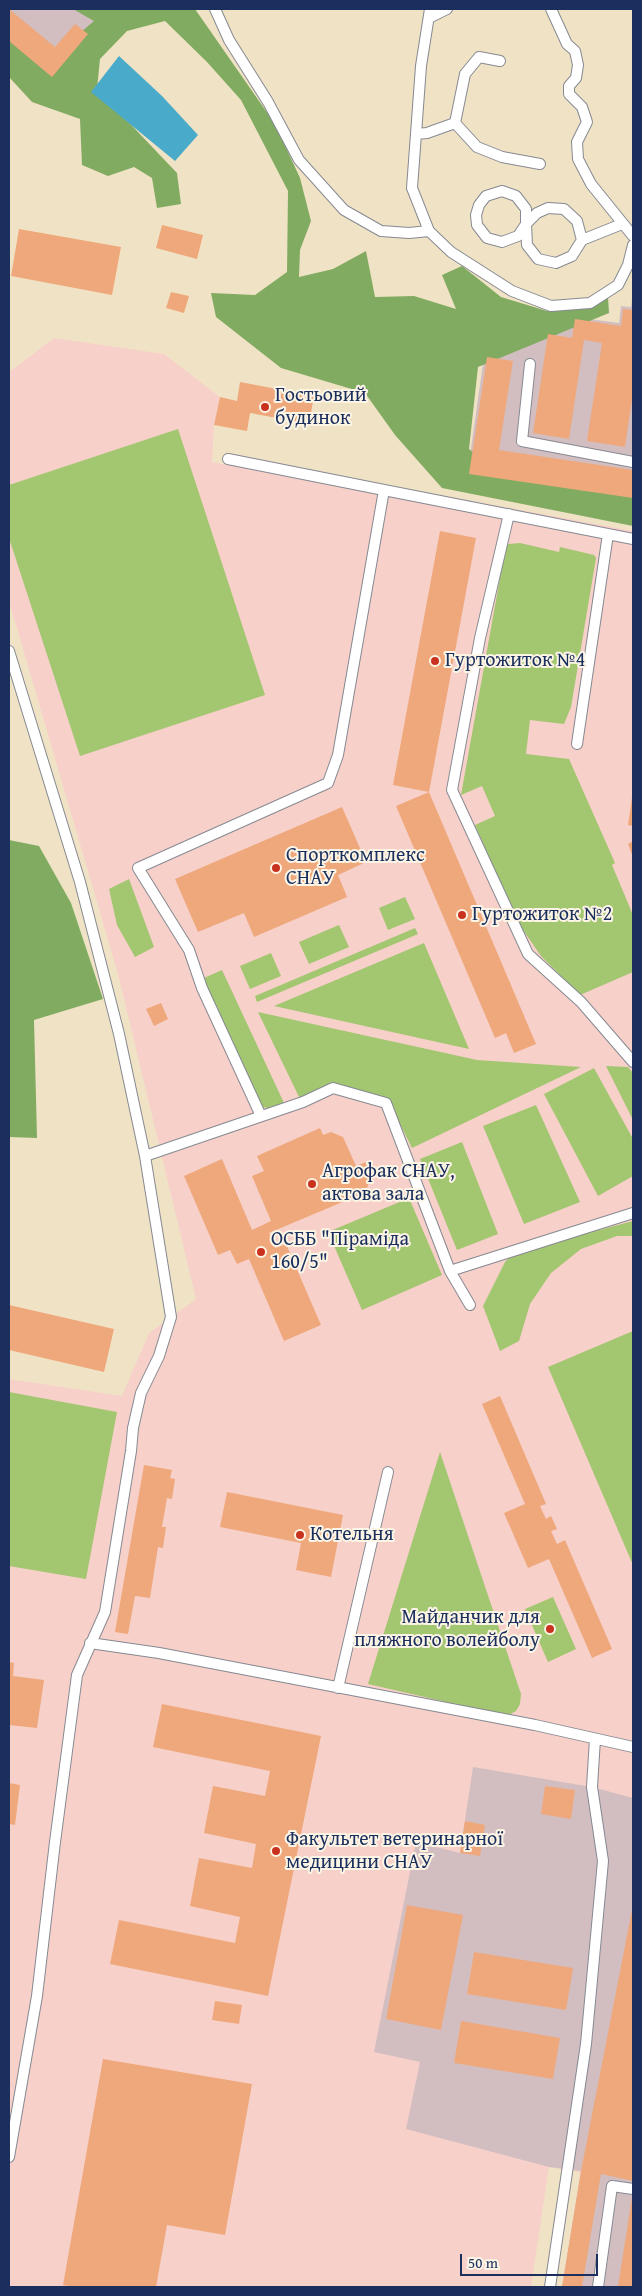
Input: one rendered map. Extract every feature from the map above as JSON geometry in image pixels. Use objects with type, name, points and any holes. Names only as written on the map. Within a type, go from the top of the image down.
[{"type":"lane","points":[[215,9],[229,40],[268,102],[299,160],[338,205],[381,231],[409,233],[429,231]]},
{"type":"lane","points":[[447,9],[430,14],[421,66],[412,188],[429,231],[452,252],[512,291],[551,306],[590,302],[618,285],[628,265],[633,245]]},
{"type":"lane","points":[[551,9],[567,44],[576,51],[578,65],[576,78],[569,86],[569,94],[582,107],[587,122],[577,142],[578,159],[591,184],[633,236]]},
{"type":"lane","points":[[455,123],[464,74],[479,57],[500,61]]},
{"type":"lane","points":[[416,134],[427,133],[455,123]]},
{"type":"lane","points":[[455,123],[477,147],[502,157],[540,164]]},
{"type":"lane","points":[[582,240],[578,221],[564,209],[548,208],[537,213],[526,224],[518,236],[502,242],[487,238],[477,225],[476,215],[479,204],[486,196],[502,191],[516,196],[526,209],[526,224],[527,245],[538,259],[556,263],[572,256],[582,240],[622,224]]},
{"type":"lane","points":[[530,364],[522,441],[633,462]]},
{"type":"lane","points":[[228,459],[633,539]]},
{"type":"lane","points":[[261,1116],[202,988],[189,950],[138,868],[328,783],[338,755],[384,490]]},
{"type":"lane","points":[[509,514],[480,638],[452,790],[528,954],[582,1002],[633,1062]]},
{"type":"lane","points":[[576,744],[608,534]]},
{"type":"lane","points":[[9,651],[80,882],[119,1034],[145,1156],[171,1317],[159,1356],[141,1393],[133,1428],[105,1612],[77,1675],[37,1996],[9,2157]]},
{"type":"lane","points":[[145,1156],[303,1102],[333,1088],[386,1103],[450,1271],[470,1305]]},
{"type":"lane","points":[[450,1271],[633,1213]]},
{"type":"lane","points":[[338,1688],[388,1472]]},
{"type":"lane","points":[[90,1643],[159,1653],[535,1725],[633,1747]]},
{"type":"lane","points":[[550,2287],[586,2044],[603,1861],[592,1787],[595,1739]]},
{"type":"lane","points":[[598,2287],[612,2186],[633,2189]]},
{"type":"shaded area","points":[[9,9],[122,9],[54,90],[9,56]]},
{"type":"shaded area","points":[[633,291],[633,501],[467,476],[484,357],[574,317],[619,323],[621,306],[631,307]]},
{"type":"shaded area","points":[[54,338],[164,354],[220,397],[214,425],[212,462],[352,488],[355,479],[633,531],[633,2181],[549,2167],[531,2287],[9,2287],[9,1379],[122,1396],[149,1333],[196,1299],[118,974],[9,601],[9,372]]},
{"type":"shaded area","points":[[473,1767],[592,1787],[633,1798],[633,2287],[562,2287],[581,2171],[549,2167],[406,2129],[420,2062],[374,2052],[416,1842],[460,1853]]},
{"type":"green space","points":[[73,9],[195,9],[275,124],[300,178],[311,221],[300,250],[299,277],[333,269],[366,251],[375,297],[414,296],[456,309],[442,275],[462,266],[501,297],[547,311],[608,297],[609,313],[478,367],[469,449],[505,478],[628,496],[633,491],[633,526],[442,488],[395,435],[365,393],[281,368],[216,317],[211,293],[255,295],[287,272],[288,191],[241,100],[207,62],[165,21],[127,31],[100,59],[97,89],[177,173],[181,204],[157,208],[152,178],[134,167],[108,176],[82,165],[80,119],[32,102],[9,77],[9,23],[53,56],[94,21]]},
{"type":"green space","points":[[178,429],[265,695],[80,756],[9,538],[9,485]]},
{"type":"green space","points":[[520,543],[559,552],[560,547],[594,555],[596,558],[571,707],[564,724],[530,720],[526,754],[569,759],[615,863],[612,865],[633,915],[633,972],[580,995],[541,956],[523,930],[475,825],[495,816],[482,786],[461,795],[505,550],[508,544]]},
{"type":"green space","points":[[9,840],[39,846],[71,903],[103,999],[34,1020],[37,1138],[9,1137]]},
{"type":"green space","points":[[129,879],[154,947],[135,957],[117,925],[109,889]]},
{"type":"green space","points":[[405,897],[415,919],[388,930],[379,908]]},
{"type":"green space","points":[[339,925],[349,947],[309,964],[299,942]]},
{"type":"green space","points":[[415,928],[418,934],[257,1002],[255,996]]},
{"type":"green space","points":[[424,943],[469,1049],[274,1006]]},
{"type":"green space","points":[[271,953],[281,976],[250,989],[240,966]]},
{"type":"green space","points":[[222,970],[284,1103],[267,1108],[257,1105],[198,991],[204,978]]},
{"type":"green space","points":[[258,1012],[477,1060],[581,1067],[412,1148],[390,1104],[328,1089],[300,1099]]},
{"type":"green space","points":[[606,1066],[628,1067],[633,1073],[633,1120]]},
{"type":"green space","points":[[594,1068],[633,1139],[633,1176],[598,1196],[544,1094]]},
{"type":"green space","points":[[536,1105],[580,1202],[524,1224],[483,1126]]},
{"type":"green space","points":[[462,1142],[498,1234],[457,1250],[420,1159]]},
{"type":"green space","points":[[409,1198],[442,1275],[362,1310],[328,1232]]},
{"type":"green space","points":[[633,1221],[633,1236],[617,1236],[581,1249],[551,1273],[530,1304],[519,1341],[500,1351],[483,1306],[505,1262],[513,1253]]},
{"type":"green space","points":[[633,1331],[633,1565],[548,1367]]},
{"type":"green space","points":[[9,1392],[117,1412],[86,1579],[9,1566]]},
{"type":"green space","points":[[440,1452],[521,1694],[520,1704],[516,1711],[507,1716],[368,1684]]},
{"type":"green space","name":"Майданчик для пляжного волейболу","points":[[553,1597],[576,1649],[548,1662],[525,1609]]},
{"type":"water","points":[[119,56],[162,96],[198,135],[175,161],[91,92]]},
{"type":"building","points":[[9,9],[55,47],[75,24],[88,34],[52,77],[9,41]]},
{"type":"building","points":[[162,225],[203,235],[197,259],[156,248]]},
{"type":"building","points":[[19,229],[121,247],[112,295],[11,276]]},
{"type":"building","points":[[171,292],[189,296],[184,313],[166,308]]},
{"type":"building","points":[[623,309],[633,310],[633,393],[625,447],[587,441],[602,343],[584,340],[569,439],[533,433],[548,334],[572,338],[575,319],[621,326]]},
{"type":"building","points":[[487,357],[513,361],[499,450],[633,470],[633,498],[469,474]]},
{"type":"building","name":"Гостьовий будинок","points":[[240,382],[314,396],[309,424],[250,413],[247,431],[214,425],[220,397],[237,401]]},
{"type":"building","name":"Гуртожиток №4","points":[[440,531],[476,538],[429,792],[393,785]]},
{"type":"building","name":"Гуртожиток №2","points":[[429,792],[536,1044],[514,1053],[506,1033],[495,1038],[396,806]]},
{"type":"building","points":[[633,797],[633,826],[628,825]]},
{"type":"building","name":"Спорткомплекс СНАУ","points":[[342,807],[366,862],[338,875],[347,897],[254,937],[244,913],[198,932],[175,879]]},
{"type":"building","points":[[633,841],[633,857],[628,844]]},
{"type":"building","points":[[161,1003],[168,1019],[154,1026],[146,1009]]},
{"type":"building","points":[[320,1128],[323,1135],[331,1132],[343,1137],[356,1166],[366,1162],[374,1165],[366,1192],[269,1233],[275,1248],[286,1244],[321,1325],[284,1341],[249,1259],[237,1264],[230,1250],[218,1255],[184,1176],[222,1159],[252,1230],[271,1221],[252,1176],[264,1171],[257,1156]]},
{"type":"building","points":[[9,1305],[114,1329],[104,1372],[9,1350]]},
{"type":"building","points":[[500,1396],[546,1504],[540,1506],[546,1519],[551,1516],[557,1529],[551,1531],[557,1544],[565,1540],[612,1649],[592,1658],[549,1559],[528,1568],[504,1513],[525,1504],[482,1404]]},
{"type":"building","points":[[144,1465],[172,1470],[170,1478],[175,1479],[172,1499],[167,1498],[162,1527],[166,1527],[163,1548],[158,1547],[150,1598],[135,1596],[128,1634],[115,1632]]},
{"type":"building","name":"Котельня","points":[[227,1492],[343,1515],[331,1577],[296,1570],[301,1543],[220,1527]]},
{"type":"building","points":[[9,1662],[14,1663],[13,1676],[44,1680],[37,1728],[9,1725]]},
{"type":"building","name":"Факультет ветеринарної медицини СНАУ","points":[[162,1704],[321,1736],[268,1996],[110,1964],[119,1920],[235,1943],[240,1917],[190,1906],[199,1858],[252,1868],[256,1844],[204,1833],[213,1786],[265,1796],[270,1771],[153,1747]]},
{"type":"building","points":[[9,1783],[20,1785],[15,1825],[9,1824]]},
{"type":"building","points":[[545,1786],[575,1790],[571,1819],[541,1814]]},
{"type":"building","points":[[465,1821],[485,1825],[480,1856],[460,1853]]},
{"type":"building","points":[[407,1905],[463,1915],[441,2030],[386,2019]]},
{"type":"building","points":[[632,1910],[633,2181],[601,2174],[582,2287],[562,2287],[581,2171]]},
{"type":"building","points":[[474,1952],[573,1968],[566,2010],[467,1994]]},
{"type":"building","points":[[215,2001],[242,2005],[239,2024],[212,2020]]},
{"type":"building","points":[[461,2021],[560,2038],[553,2079],[454,2063]]},
{"type":"building","points":[[103,2059],[252,2084],[225,2235],[167,2225],[156,2287],[74,2287],[63,2285]]},
{"type":"building","points":[[632,2197],[633,2287],[618,2287]]},
{"type":"place","name":"Гостьовий будинок","points":[[265,407]]},
{"type":"place","name":"Гуртожиток №4","points":[[435,661]]},
{"type":"place","name":"Спорткомплекс СНАУ","points":[[276,868]]},
{"type":"place","name":"Гуртожиток №2","points":[[462,915]]},
{"type":"place","name":"Агрофак СНАУ, актова зала","points":[[312,1184]]},
{"type":"place","name":"ОСББ \"Піраміда 160/5\"","points":[[261,1252]]},
{"type":"place","name":"Котельня","points":[[300,1535]]},
{"type":"place","name":"Майданчик для пляжного волейболу","points":[[550,1629]]},
{"type":"place","name":"Факультет ветеринарної медицини СНАУ","points":[[276,1851]]}]
